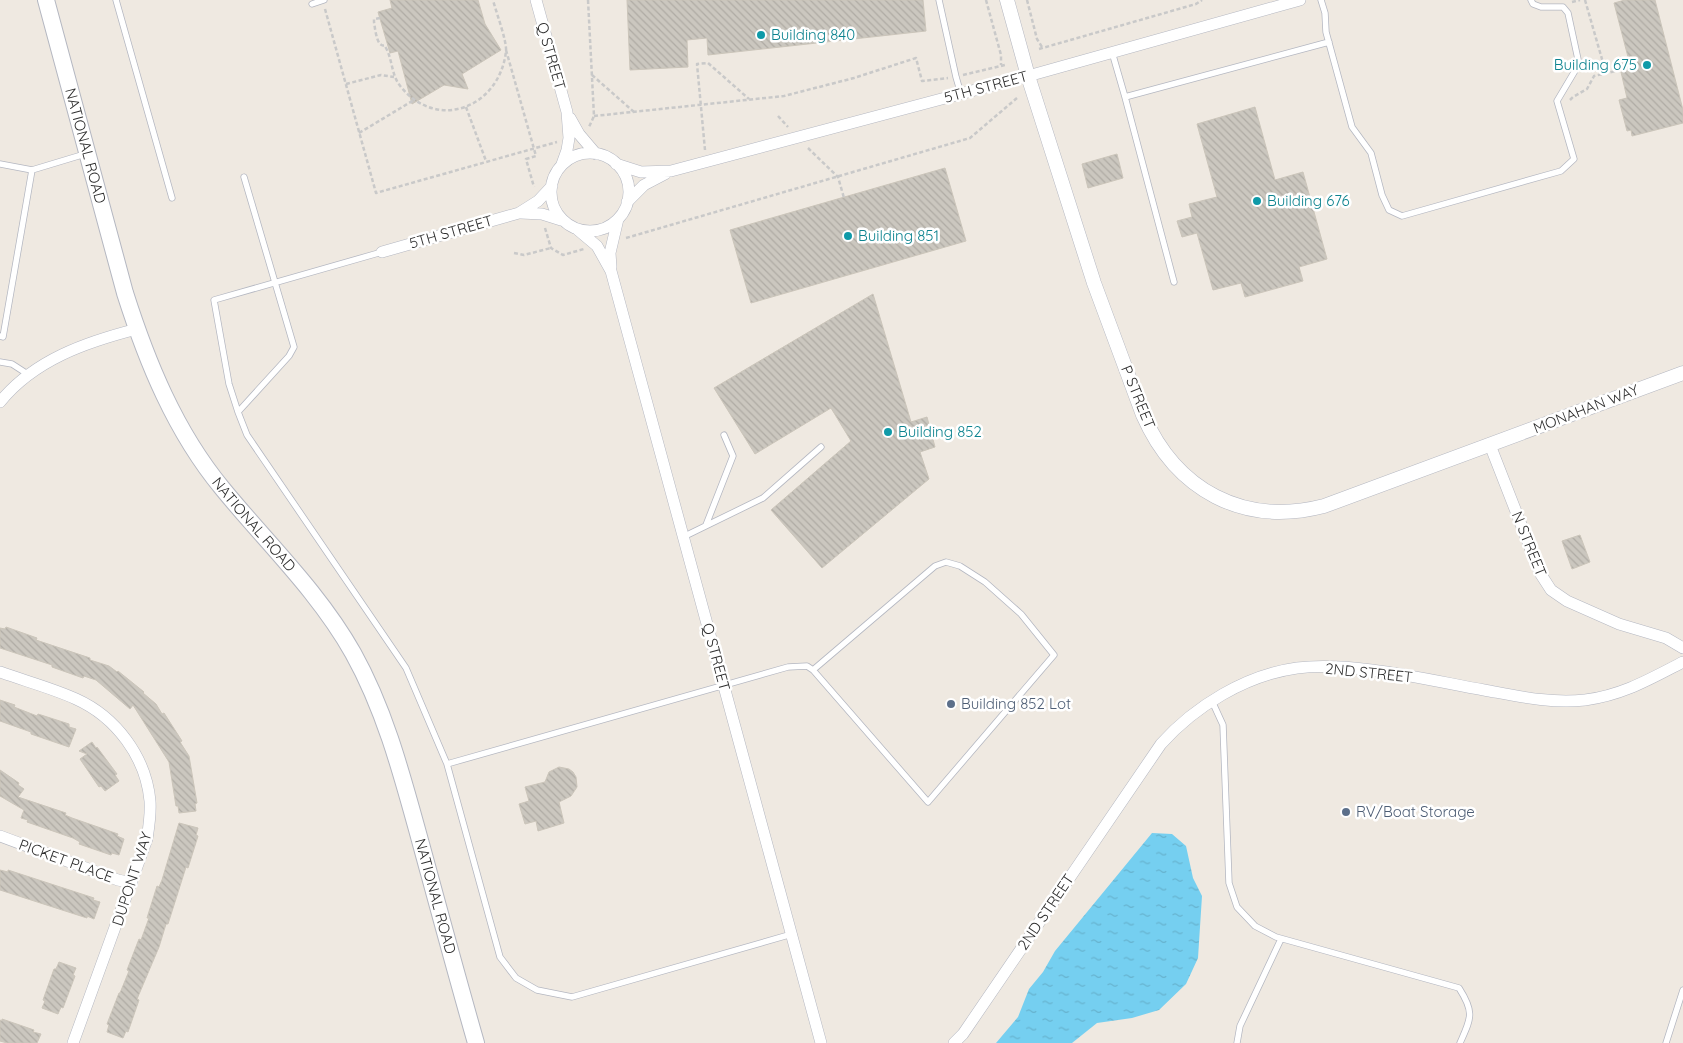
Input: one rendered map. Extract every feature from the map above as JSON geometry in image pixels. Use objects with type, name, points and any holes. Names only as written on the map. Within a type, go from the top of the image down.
[{"type":"main road","name":"NATIONAL ROAD","points":[[46,0],[136,329],[152,371],[168,404],[203,462],[221,487],[333,619],[371,689],[402,778],[476,1043]]},
{"type":"street","name":"Q STREET","points":[[536,0],[567,112],[569,138],[562,164]]},
{"type":"street","name":"P STREET","points":[[1007,0],[1028,76],[1094,284],[1143,415],[1159,447],[1168,459],[1190,480],[1216,497],[1243,507],[1268,511],[1296,511],[1324,506],[1490,445]]},
{"type":"street","name":"5TH STREET","points":[[616,164],[641,172],[671,171],[1028,76],[1300,0]]},
{"type":"street","name":"Q STREET","points":[[567,112],[579,134],[596,154]]},
{"type":"street","points":[[586,153],[596,154],[616,164],[623,170],[628,178],[629,187],[627,202],[618,218],[604,229],[588,232],[578,230],[561,220],[554,212],[551,204],[552,186],[562,164],[577,155],[586,153]]},
{"type":"street","name":"5TH STREET","points":[[627,202],[644,185],[671,171]]},
{"type":"street","name":"5TH STREET","points":[[382,252],[519,213],[538,202],[552,186]]},
{"type":"street","name":"5TH STREET","points":[[519,213],[542,214],[561,220]]},
{"type":"street","name":"Q STREET","points":[[618,218],[610,253],[611,271],[821,1043]]},
{"type":"street","name":"Q STREET","points":[[578,230],[597,246],[611,271]]},
{"type":"street","points":[[0,402],[29,375],[61,355],[102,338],[136,329]]},
{"type":"street","name":"MONAHAN WAY","points":[[1490,445],[1683,373]]},
{"type":"street","name":"N STREET","points":[[1490,445],[1540,573],[1551,590],[1567,602],[1595,615],[1666,638],[1683,648]]},
{"type":"street","name":"2ND STREET","points":[[954,1043],[963,1034],[1160,744],[1175,728],[1212,701],[1260,678],[1283,671],[1298,668],[1333,667],[1406,676],[1524,697],[1583,700],[1611,696],[1622,692],[1683,662]]},
{"type":"street","name":"DUPONT WAY","points":[[0,672],[76,699],[109,720],[131,746],[147,782],[150,801],[147,839],[73,1043]]},
{"type":"street","name":"PICKET PLACE","points":[[0,836],[118,880],[132,883]]},
{"type":"lane","points":[[116,0],[172,198]]},
{"type":"lane","points":[[312,4],[323,0]]},
{"type":"lane","points":[[939,0],[961,94]]},
{"type":"lane","points":[[1321,0],[1325,13],[1326,32],[1352,127],[1371,153],[1382,195],[1389,210],[1402,216],[1561,171],[1574,159],[1557,101],[1579,64],[1568,13],[1564,7],[1541,7],[1533,4],[1531,0]]},
{"type":"lane","points":[[1125,97],[1329,42]]},
{"type":"lane","points":[[1112,52],[1174,282]]},
{"type":"lane","points":[[0,164],[32,170],[87,154]]},
{"type":"lane","points":[[0,336],[3,336],[32,170]]},
{"type":"lane","points":[[238,412],[289,356],[294,348],[244,177]]},
{"type":"lane","points":[[382,252],[214,300],[229,384],[247,435],[406,668],[447,764],[500,957],[516,978],[537,990],[572,996],[792,934]]},
{"type":"lane","points":[[0,362],[12,364],[29,375]]},
{"type":"lane","points":[[706,525],[733,456],[724,436]]},
{"type":"lane","points":[[683,537],[762,498],[821,447]]},
{"type":"lane","points":[[447,764],[788,666],[807,666],[813,670],[928,802],[1054,655],[1021,614],[985,582],[960,566],[946,562],[935,566],[813,670]]},
{"type":"lane","points":[[1212,701],[1223,726],[1229,883],[1237,907],[1255,926],[1281,939],[1459,988],[1468,1002],[1470,1020],[1460,1043]]},
{"type":"lane","points":[[1237,1043],[1240,1026],[1281,939]]},
{"type":"lane","points":[[1666,1043],[1683,990]]},
{"type":"path","points":[[323,0],[376,193],[559,141]]},
{"type":"path","points":[[492,0],[536,156],[526,158],[536,194]]},
{"type":"path","points":[[588,0],[594,116],[588,130]]},
{"type":"path","points":[[986,0],[1001,55],[1001,65]]},
{"type":"path","points":[[1027,0],[1041,48],[1196,4],[1202,0]]},
{"type":"path","points":[[1585,0],[1606,73]]},
{"type":"path","points":[[380,18],[374,19],[374,22],[379,42],[386,49],[394,77],[414,100],[439,110],[457,110],[482,97],[492,87],[501,70],[506,49]]},
{"type":"path","points":[[594,116],[794,94],[854,78],[916,58],[922,81],[956,77],[1005,65]]},
{"type":"path","points":[[706,162],[697,64],[708,63],[750,100]]},
{"type":"path","points":[[1568,103],[1573,96],[1588,90],[1594,76],[1616,70]]},
{"type":"path","points":[[346,84],[381,74],[394,77]]},
{"type":"path","points":[[592,76],[634,112]]},
{"type":"path","points":[[626,238],[970,138],[1017,98]]},
{"type":"path","points":[[359,133],[414,100]]},
{"type":"path","points":[[466,107],[486,162]]},
{"type":"path","points":[[838,177],[844,198]]},
{"type":"path","points":[[544,223],[551,248],[563,256],[585,249]]},
{"type":"path","points":[[514,253],[524,255],[551,248]]},
{"type":"water","points":[[1152,833],[1172,834],[1186,846],[1193,878],[1202,896],[1198,958],[1186,984],[1159,1010],[1132,1018],[1097,1023],[1072,1043],[996,1043],[1018,1017],[1029,989],[1043,972],[1055,951]]},
{"type":"building","points":[[390,0],[478,0],[485,24],[501,50],[462,74],[468,89],[444,85],[412,104],[398,51],[390,53],[378,12],[392,8]]},
{"type":"building","name":"Building 840","points":[[627,0],[923,0],[926,31],[708,55],[707,38],[687,40],[688,67],[630,70]]},
{"type":"building","name":"Building 675","points":[[1625,0],[1655,0],[1683,110],[1683,123],[1632,136],[1631,130],[1627,131],[1619,100],[1627,98],[1620,59],[1628,57],[1614,3]]},
{"type":"building","name":"Building 676","points":[[1255,107],[1275,180],[1303,172],[1327,259],[1299,267],[1303,281],[1245,297],[1241,283],[1213,290],[1197,233],[1182,237],[1177,221],[1192,217],[1189,204],[1217,197],[1197,124]]},
{"type":"building","points":[[1117,154],[1123,178],[1088,188],[1082,164]]},
{"type":"building","name":"Building 851","points":[[945,168],[966,241],[751,303],[730,230]]},
{"type":"building","name":"Building 852","points":[[873,294],[911,422],[927,417],[935,447],[920,452],[929,479],[822,568],[771,510],[851,441],[831,408],[755,454],[714,388]]},
{"type":"building","points":[[1580,535],[1590,562],[1572,569],[1562,541]]},
{"type":"building","points":[[6,627],[37,638],[36,640],[109,666],[144,692],[156,704],[162,714],[164,713],[189,756],[197,803],[195,804],[196,811],[179,813],[178,806],[176,806],[169,762],[133,705],[130,709],[96,680],[84,676],[83,678],[52,667],[52,665],[0,648],[0,628],[5,629]]},
{"type":"building","points":[[0,700],[37,716],[38,714],[69,724],[69,727],[76,729],[69,747],[0,721]]},
{"type":"building","points":[[92,742],[117,774],[115,775],[119,781],[105,791],[101,786],[99,787],[80,759],[87,754],[79,751]]},
{"type":"building","points":[[559,767],[573,772],[576,777],[577,787],[571,796],[559,802],[564,823],[538,831],[536,821],[525,824],[519,804],[529,801],[525,787],[545,782],[549,772]]},
{"type":"building","points":[[0,770],[19,783],[18,785],[24,789],[18,797],[66,813],[65,815],[72,818],[118,834],[117,836],[124,839],[119,855],[112,853],[111,855],[79,844],[80,842],[73,838],[27,822],[28,820],[21,818],[24,810],[0,796]]},
{"type":"building","points":[[179,823],[198,828],[196,835],[198,836],[168,924],[166,924],[159,947],[137,999],[139,1000],[128,1032],[126,1031],[123,1038],[107,1032],[109,1025],[107,1024],[129,971],[127,970],[139,939],[141,940],[149,918],[147,918],[157,886],[159,887],[162,880]]},
{"type":"building","points":[[0,870],[8,872],[8,870],[94,898],[93,900],[100,902],[94,919],[0,890]]},
{"type":"building","points":[[59,962],[76,968],[73,975],[75,976],[63,1008],[61,1007],[58,1014],[42,1008],[54,969],[56,969]]},
{"type":"building","points":[[2,1019],[41,1034],[37,1043],[7,1043],[0,1041],[0,1020],[2,1021]]},
{"type":"place","name":"Building 840","points":[[761,35]]},
{"type":"place","name":"Building 675","points":[[1647,65]]},
{"type":"place","name":"Building 676","points":[[1257,201]]},
{"type":"place","name":"Building 851","points":[[848,236]]},
{"type":"place","name":"Building 852","points":[[888,432]]},
{"type":"place","name":"Building 852 Lot","points":[[951,704]]},
{"type":"place","name":"RV/Boat Storage","points":[[1346,812]]}]
